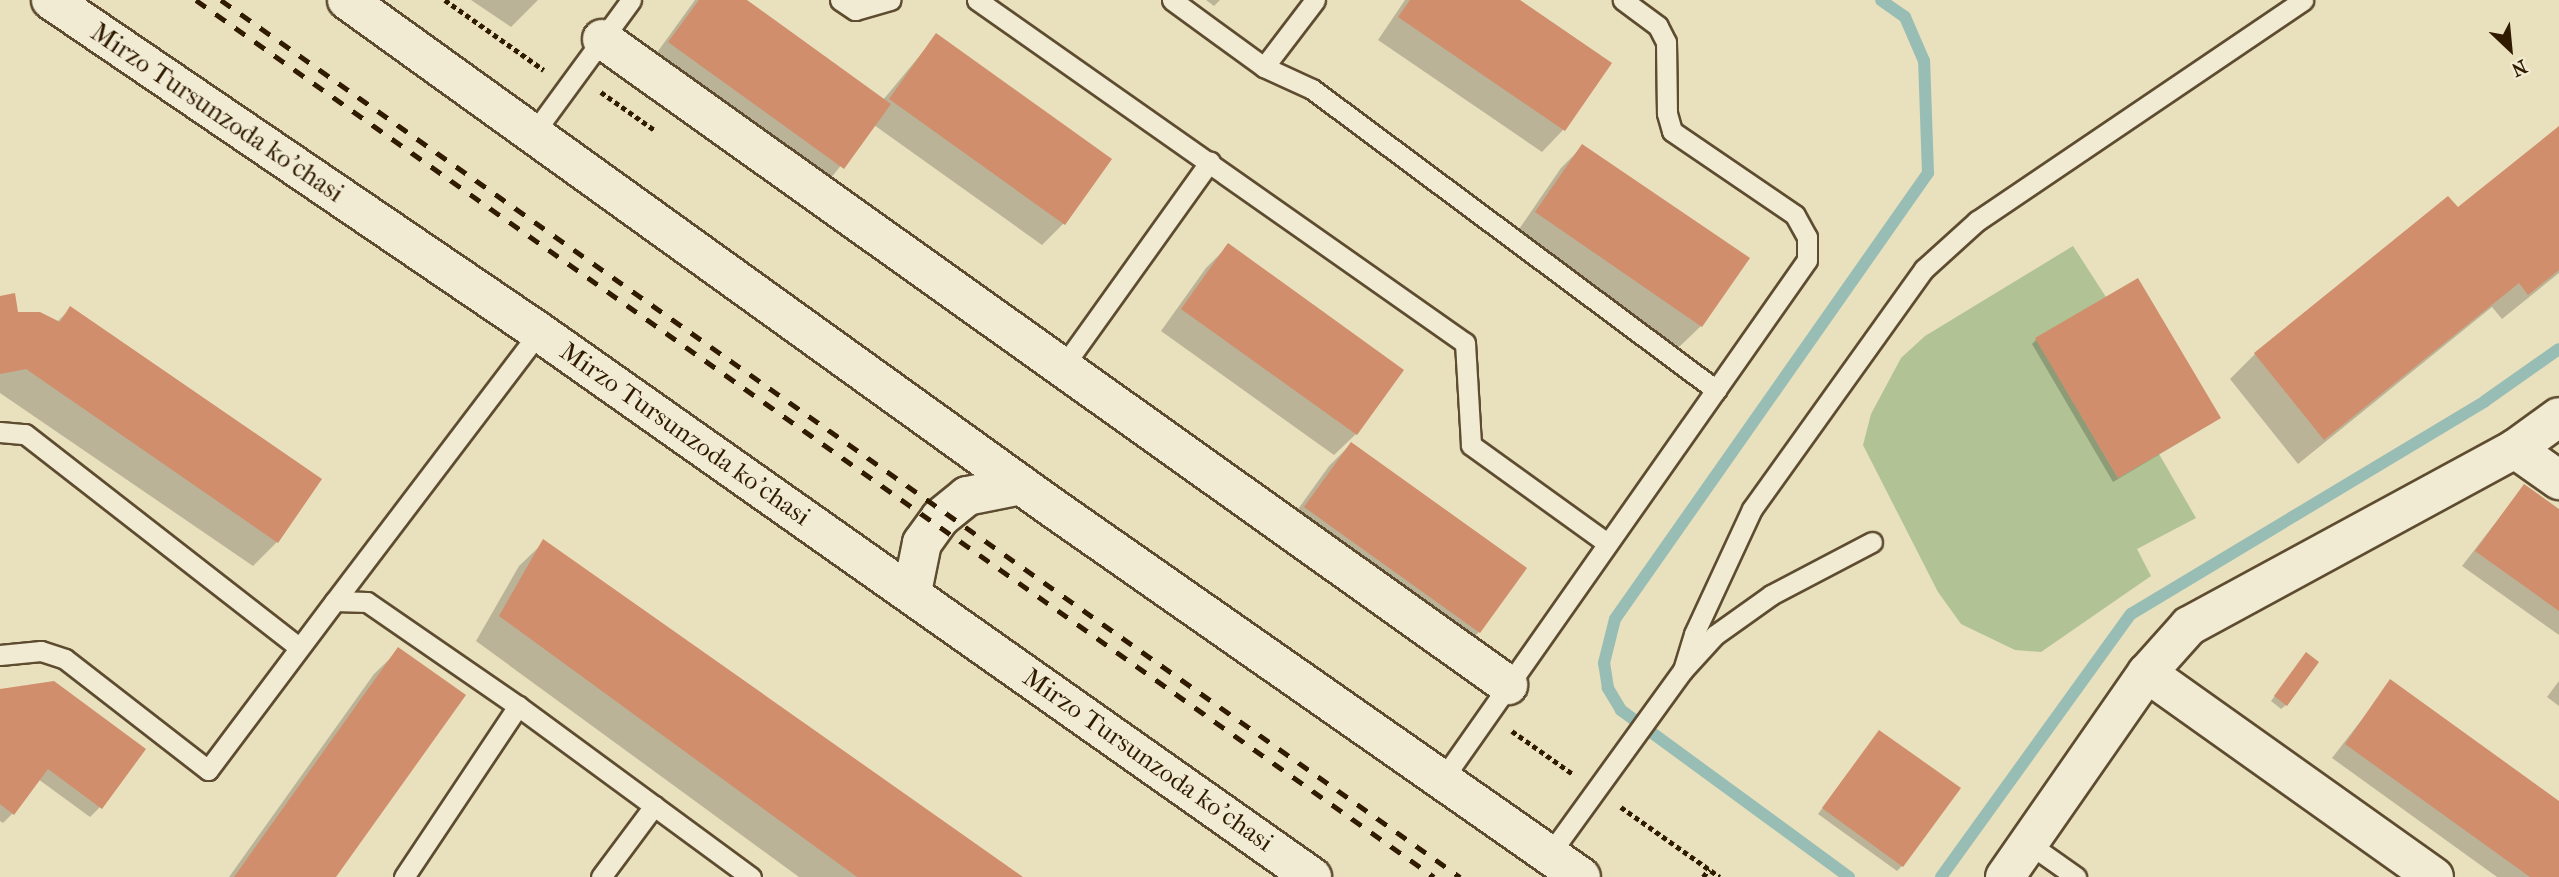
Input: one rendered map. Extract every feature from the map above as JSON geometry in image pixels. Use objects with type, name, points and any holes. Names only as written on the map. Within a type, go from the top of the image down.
[{"type":"main road","name":"Mirzo Tursunzoda ko'chasi","points":[[51,0],[539,332],[912,592],[1312,877]]},
{"type":"main road","points":[[347,0],[1021,485],[1581,877]]},
{"type":"main road","points":[[602,40],[1508,685]]},
{"type":"main road","points":[[2005,877],[2147,673],[2189,626],[2515,449],[2559,417]]},
{"type":"main road","points":[[2515,449],[2559,480]]},
{"type":"main road","points":[[912,592],[922,543],[940,518],[967,496],[1021,485]]},
{"type":"main road","points":[[2147,673],[2434,877]]},
{"type":"lane","points":[[533,134],[631,0]]},
{"type":"lane","points":[[840,0],[855,10],[891,0]]},
{"type":"lane","points":[[977,0],[1210,161],[1465,343],[1471,445],[1607,543]]},
{"type":"lane","points":[[1172,0],[1264,67],[1312,89],[1716,390]]},
{"type":"lane","points":[[1264,67],[1315,0]]},
{"type":"lane","points":[[1442,780],[1607,543],[1805,268],[1807,237],[1789,209],[1672,131],[1667,113],[1667,42],[1658,26],[1623,0]]},
{"type":"lane","points":[[1683,670],[1694,634],[1752,509],[1924,269],[1977,221],[2303,0]]},
{"type":"lane","points":[[1062,368],[1210,161]]},
{"type":"lane","points":[[0,655],[41,651],[65,659],[208,770],[539,332]]},
{"type":"lane","points":[[0,432],[25,434],[299,647]]},
{"type":"lane","points":[[1549,855],[1683,670],[1715,635],[1771,595],[1872,542]]},
{"type":"lane","points":[[335,601],[367,602],[518,706],[751,877]]},
{"type":"lane","points":[[404,877],[518,706]]},
{"type":"lane","points":[[601,877],[654,806]]},
{"type":"lane","points":[[2028,843],[2076,877]]},
{"type":"path","points":[[1703,877],[1709,869]]},
{"type":"green space","points":[[2073,246],[2106,297],[2036,339],[2118,478],[2159,454],[2196,518],[2137,549],[2151,576],[2041,652],[2015,650],[1961,624],[1938,592],[1863,445],[1871,414],[1901,358],[1925,336]]},
{"type":"building","points":[[699,0],[747,0],[891,104],[844,169],[668,42]]},
{"type":"building","points":[[1410,0],[1520,0],[1612,63],[1565,131],[1398,17]]},
{"type":"building","points":[[936,33],[1112,159],[1065,225],[889,99]]},
{"type":"building","points":[[2559,126],[2559,270],[2528,295],[2519,283],[2324,440],[2254,353],[2448,196],[2458,207]]},
{"type":"building","points":[[1582,144],[1750,258],[1702,327],[1535,212]]},
{"type":"building","points":[[1228,243],[1404,370],[1357,435],[1181,309]]},
{"type":"building","points":[[2138,278],[2221,418],[2118,478],[2035,338]]},
{"type":"building","points":[[15,293],[18,312],[40,312],[60,322],[70,306],[322,479],[278,543],[26,369],[0,374],[0,296]]},
{"type":"building","points":[[1351,442],[1527,568],[1480,633],[1304,507]]},
{"type":"building","points":[[2524,484],[2559,509],[2559,611],[2475,551]]},
{"type":"building","points":[[543,539],[1023,877],[857,877],[499,616]]},
{"type":"building","points":[[398,647],[466,695],[336,877],[234,877]]},
{"type":"building","points":[[2306,652],[2319,662],[2287,706],[2274,696]]},
{"type":"building","points":[[2390,679],[2559,801],[2559,877],[2530,877],[2345,744]]},
{"type":"building","points":[[54,681],[146,749],[102,809],[48,769],[14,815],[0,804],[0,689]]},
{"type":"building","points":[[1879,730],[1961,788],[1903,867],[1822,808]]},
{"type":"waterway","points":[[1849,877],[1621,710],[1608,688],[1604,663],[1615,619],[1928,173],[1924,61],[1905,17],[1881,0]]},
{"type":"waterway","points":[[1941,877],[2131,614],[2485,401],[2559,349]]},
{"type":"railway","points":[[196,0],[1434,877]]},
{"type":"railway","points":[[221,0],[1460,877]]}]
